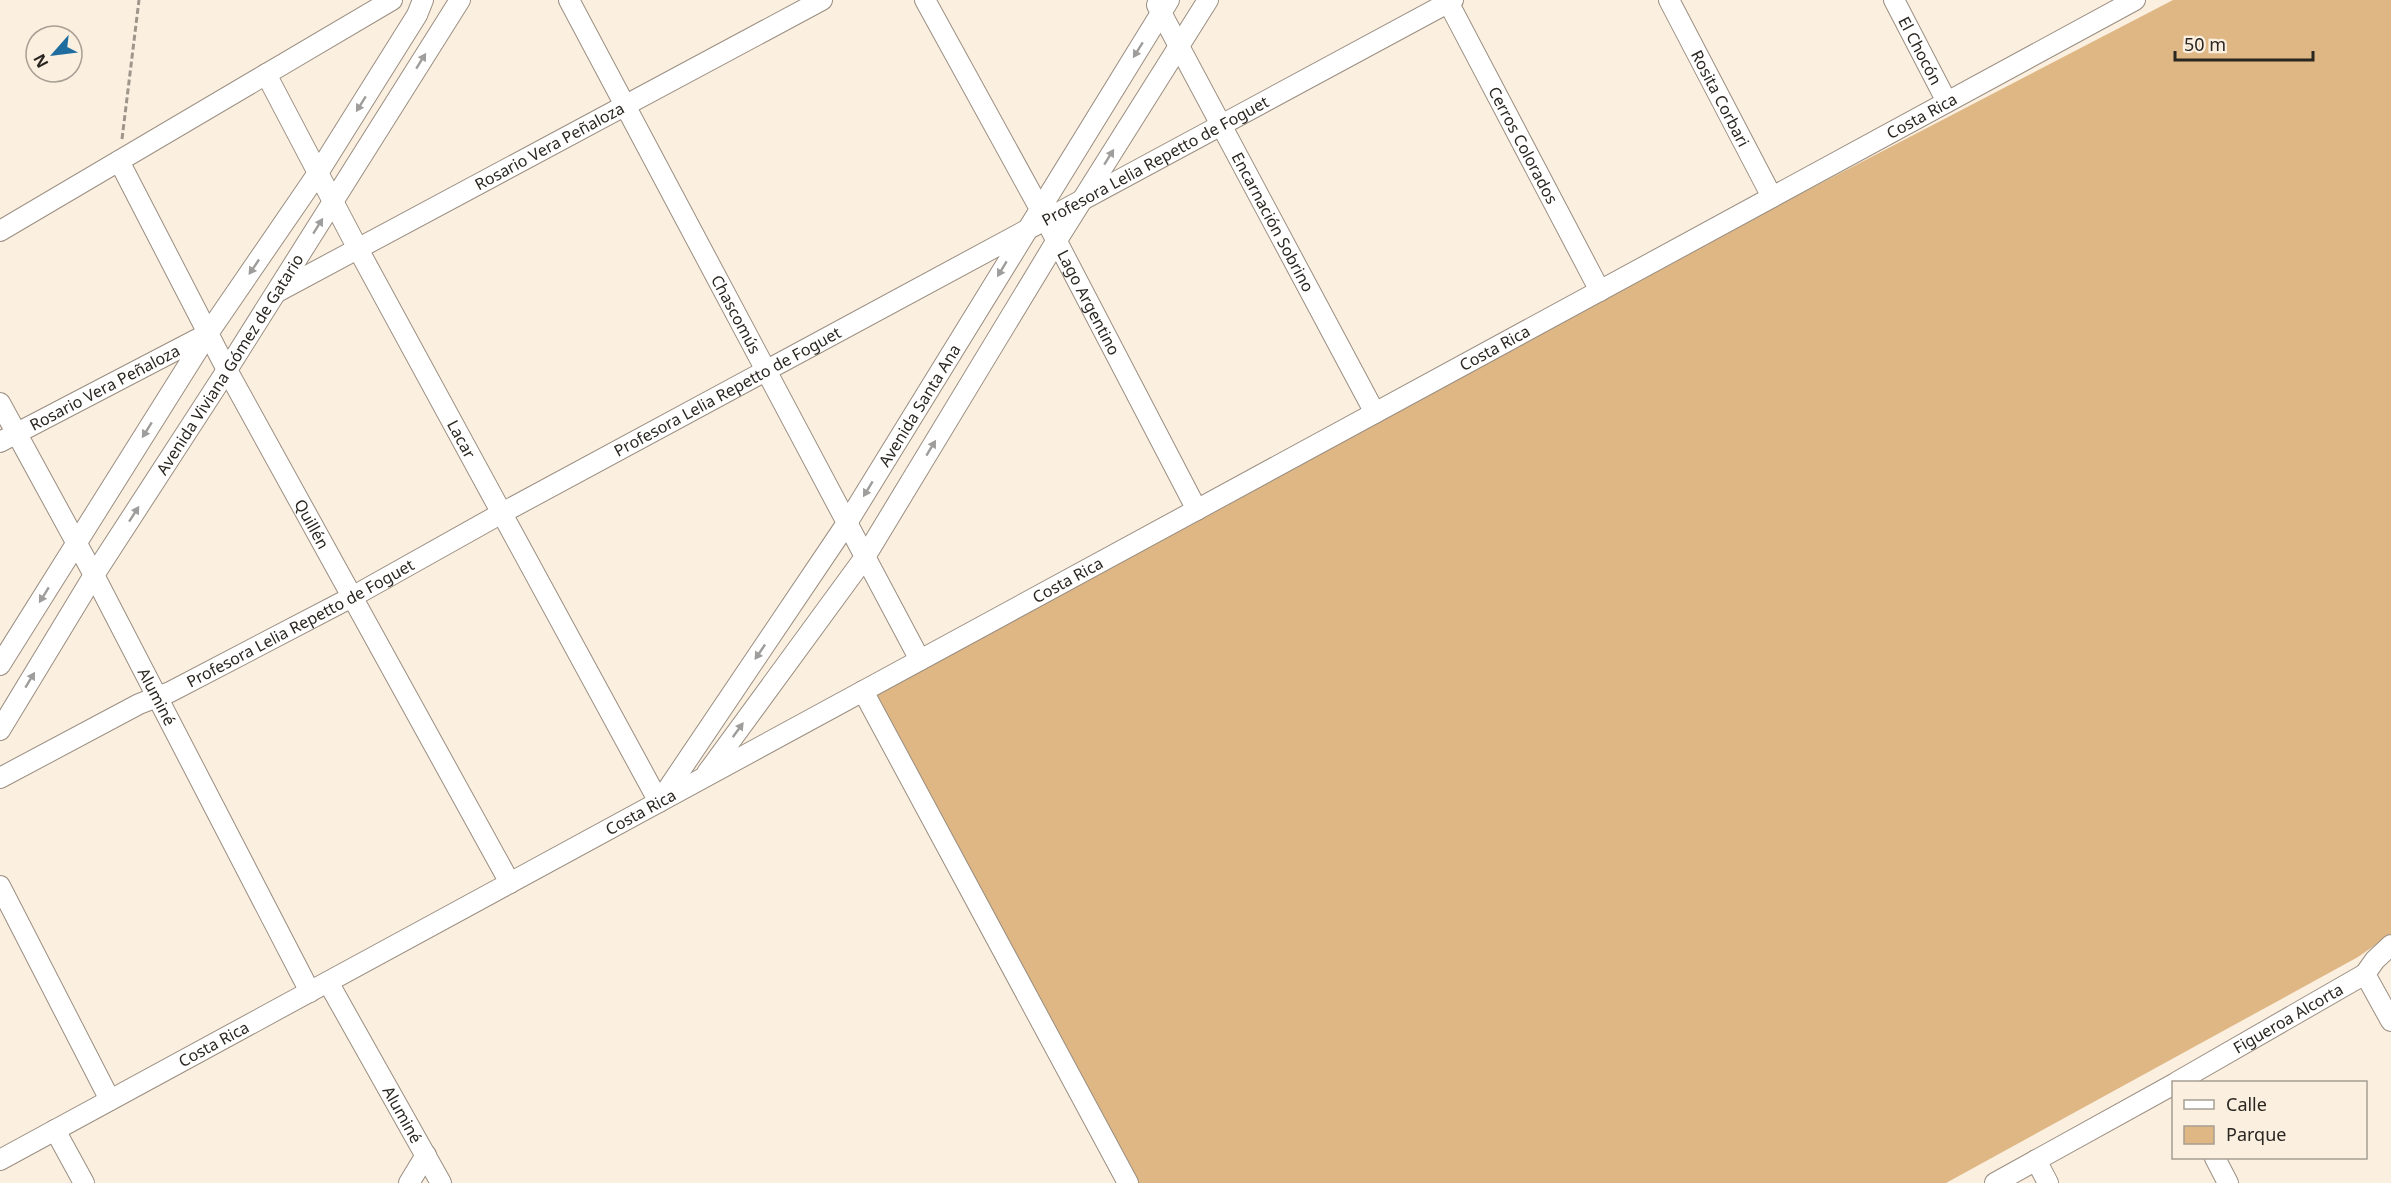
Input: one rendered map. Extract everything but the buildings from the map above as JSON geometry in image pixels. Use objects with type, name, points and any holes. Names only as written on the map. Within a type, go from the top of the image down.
[{"type":"street","points":[[0,231],[392,0]]},
{"type":"street","name":"Avenida Viviana Gómez de Gatario","points":[[0,665],[209,332],[318,173],[417,15],[423,0]]},
{"type":"street","name":"Avenida Viviana Gómez de Gatario","points":[[0,730],[94,575],[227,370],[460,0]]},
{"type":"street","name":"Chascomús","points":[[569,0],[920,660]]},
{"type":"street","name":"Rosario Vera Peñaloza","points":[[276,292],[822,0]]},
{"type":"street","name":"Lago Argentino","points":[[925,0],[1056,240],[1197,510]]},
{"type":"street","name":"Avenida Santa Ana","points":[[704,778],[865,557],[1056,240],[1208,0]]},
{"type":"street","name":"Rosita Corbari","points":[[1669,0],[1772,197]]},
{"type":"street","name":"El Chocón","points":[[1894,0],[1947,102]]},
{"type":"street","name":"Costa Rica","points":[[0,1160],[2135,0]]},
{"type":"street","name":"Profesora Lelia Repetto de Foguet","points":[[0,778],[138,704],[352,597],[502,513],[1027,229],[1042,214],[1083,199],[1449,1]]},
{"type":"street","name":"Cerros Colorados","points":[[1449,1],[1600,291]]},
{"type":"street","points":[[1042,214],[1161,4]]},
{"type":"street","name":"Encarnación Sobrino","points":[[1161,4],[1179,46],[1375,413]]},
{"type":"street","name":"Lacar","points":[[266,74],[358,249],[659,802]]},
{"type":"street","name":"Quillén","points":[[119,161],[227,370],[510,883]]},
{"type":"street","name":"Avenida Santa Ana","points":[[659,802],[847,523],[1027,229]]},
{"type":"street","name":"Rosario Vera Peñaloza","points":[[8,437],[209,332]]},
{"type":"street","name":"Aluminé","points":[[0,403],[8,437],[94,575],[310,992]]},
{"type":"street","points":[[863,691],[1128,1183]]},
{"type":"street","points":[[0,886],[110,1100]]},
{"type":"street","name":"Figueroa Alcorta","points":[[2180,1081],[2365,974],[2375,960],[2391,945]]},
{"type":"street","points":[[2365,974],[2391,1021]]},
{"type":"street","name":"Aluminé","points":[[328,982],[441,1183]]},
{"type":"street","name":"Figueroa Alcorta","points":[[1995,1183],[2172,1086]]},
{"type":"street","points":[[55,1130],[84,1183]]},
{"type":"street","points":[[409,1183],[426,1155]]},
{"type":"street","points":[[2216,1159],[2229,1183]]},
{"type":"street","points":[[2036,1160],[2048,1183]]},
{"type":"path","points":[[119,161],[140,0]]},
{"type":"green space","points":[[2173,0],[2391,0],[2391,934],[2358,957],[1946,1183],[1131,1183],[871,694],[1608,294]]}]
